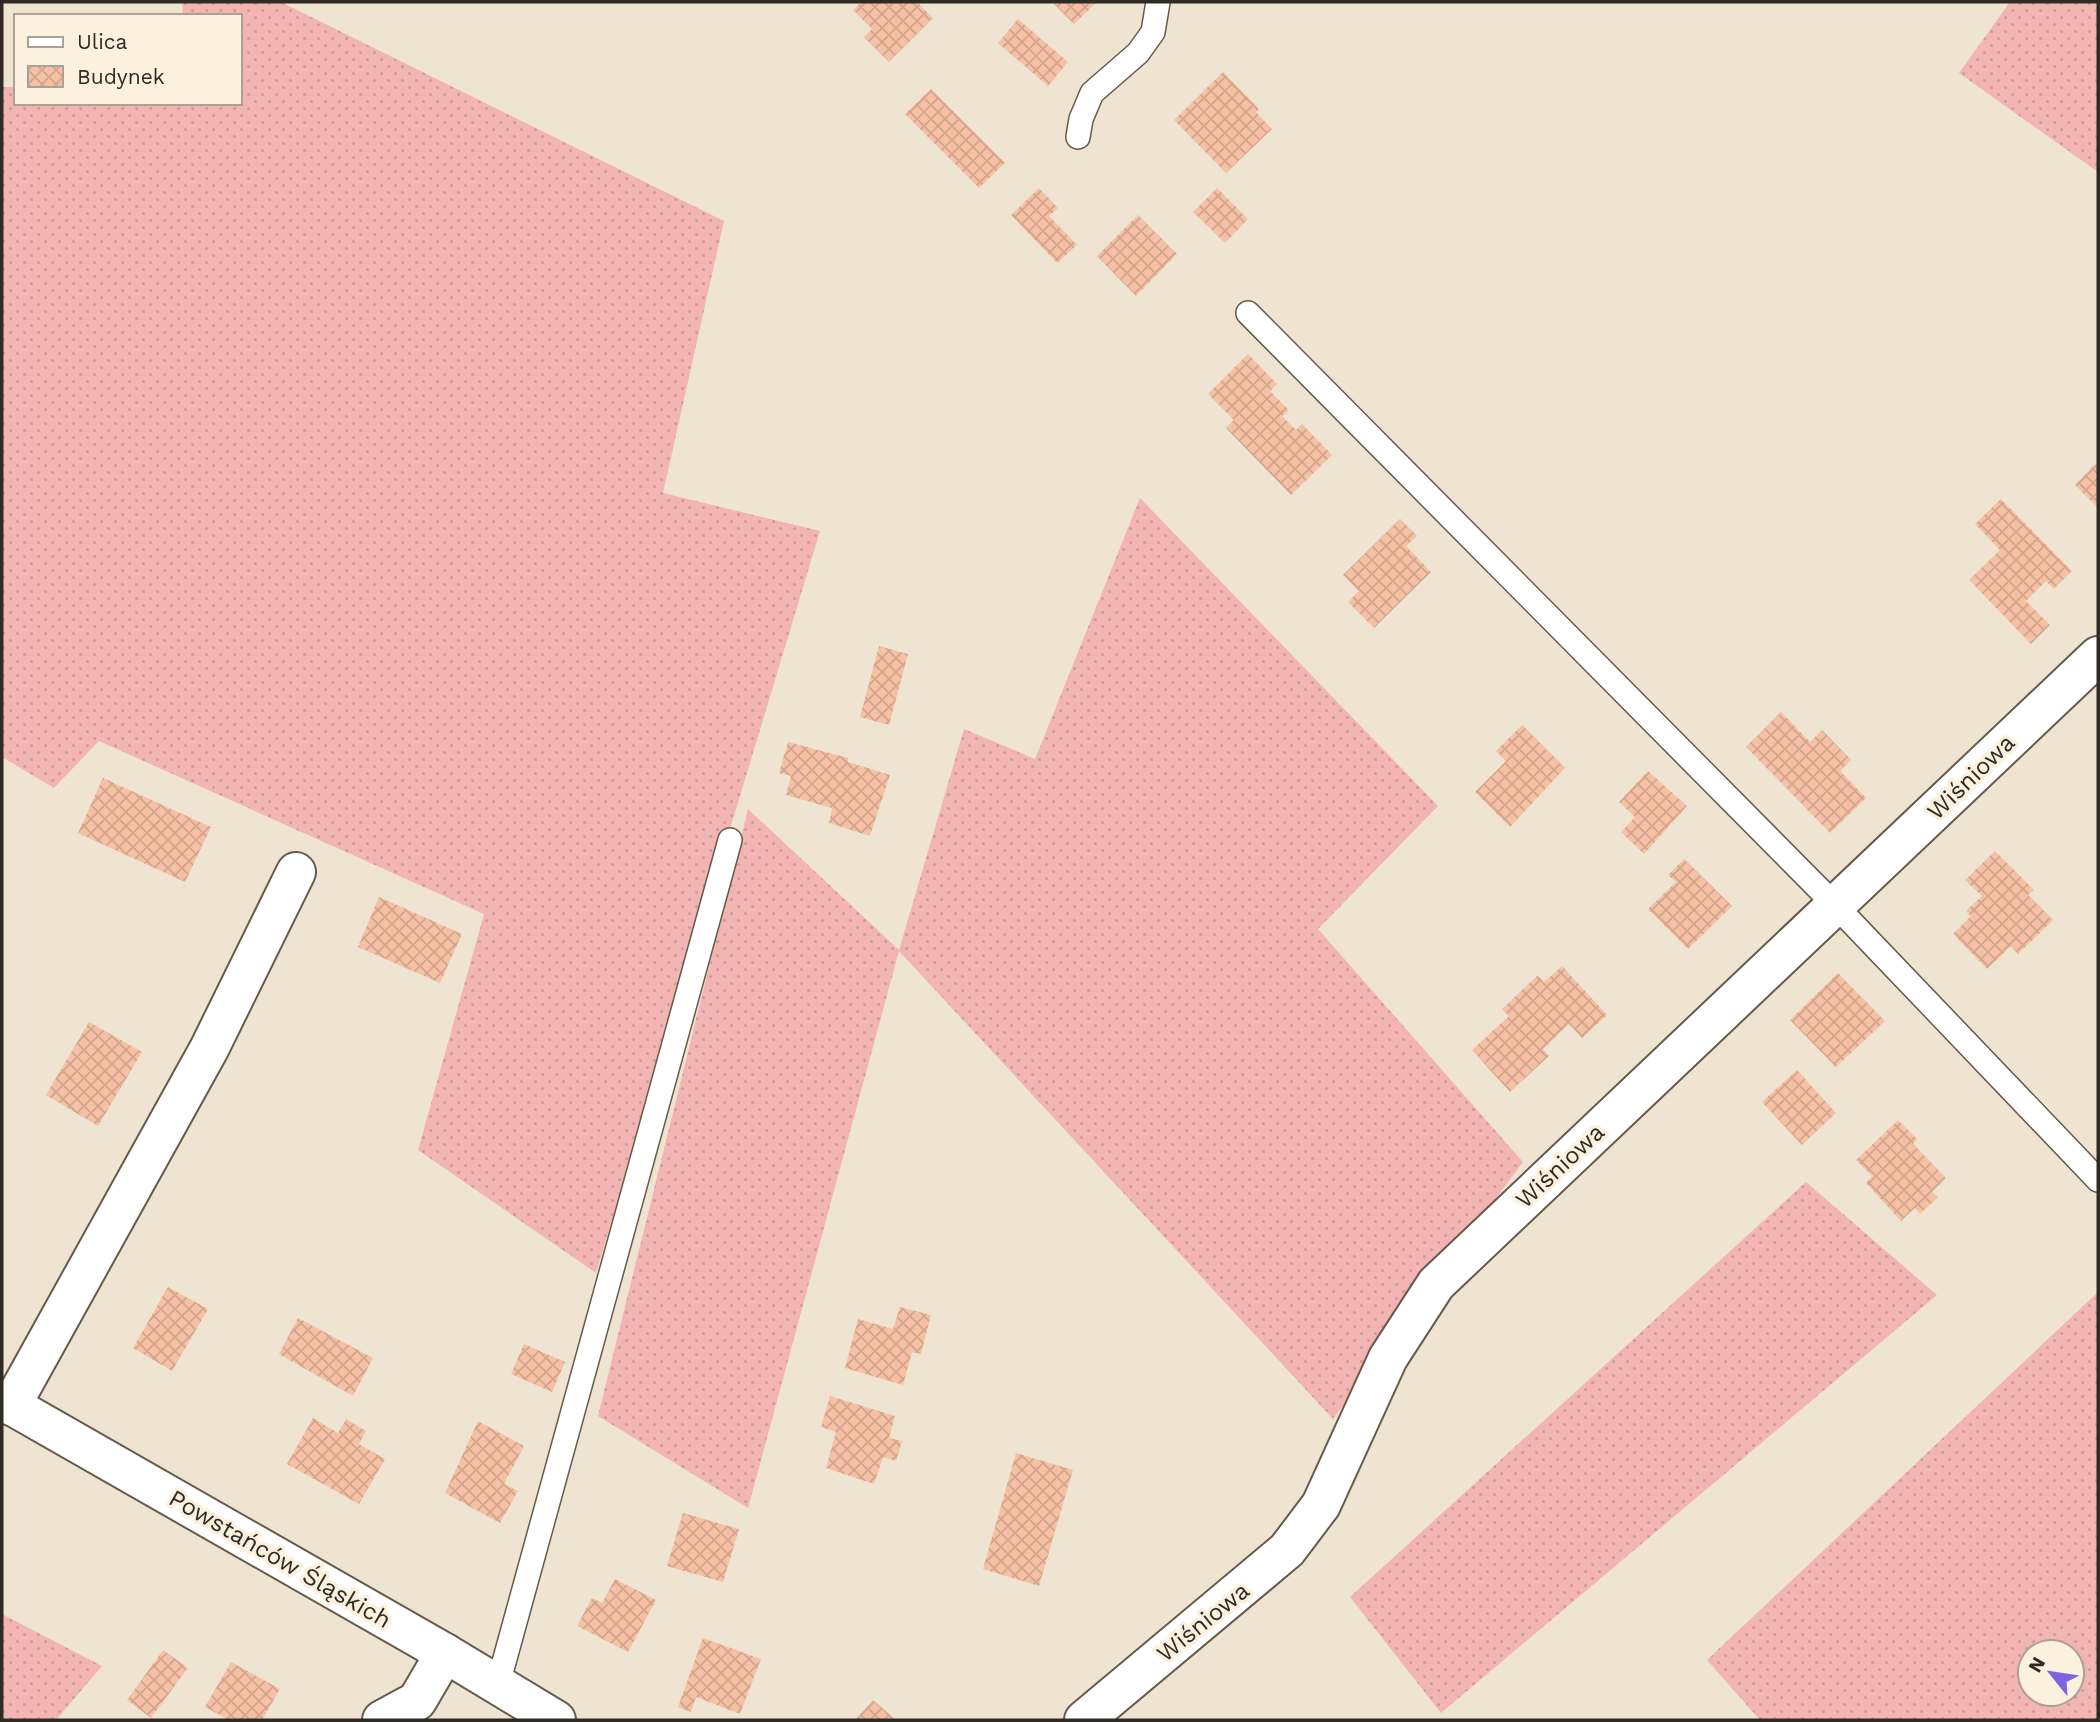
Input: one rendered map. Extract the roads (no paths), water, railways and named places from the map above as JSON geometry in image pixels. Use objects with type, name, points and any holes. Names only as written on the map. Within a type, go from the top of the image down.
[{"type":"street","name":"Wiśniowa","points":[[1084,1720],[1287,1550],[1321,1505],[1388,1357],[1436,1284],[2098,656]]},
{"type":"street","points":[[7,1403],[209,1049],[296,872]]},
{"type":"street","name":"Powstańców Śląskich","points":[[7,1403],[445,1653],[556,1720]]},
{"type":"street","points":[[382,1720],[417,1700],[445,1653]]},
{"type":"lane","points":[[1078,137],[1081,119],[1091,93],[1138,53],[1153,32],[1158,2]]},
{"type":"lane","points":[[1248,313],[1836,906],[2098,1180]]},
{"type":"lane","points":[[498,1684],[730,840]]}]
